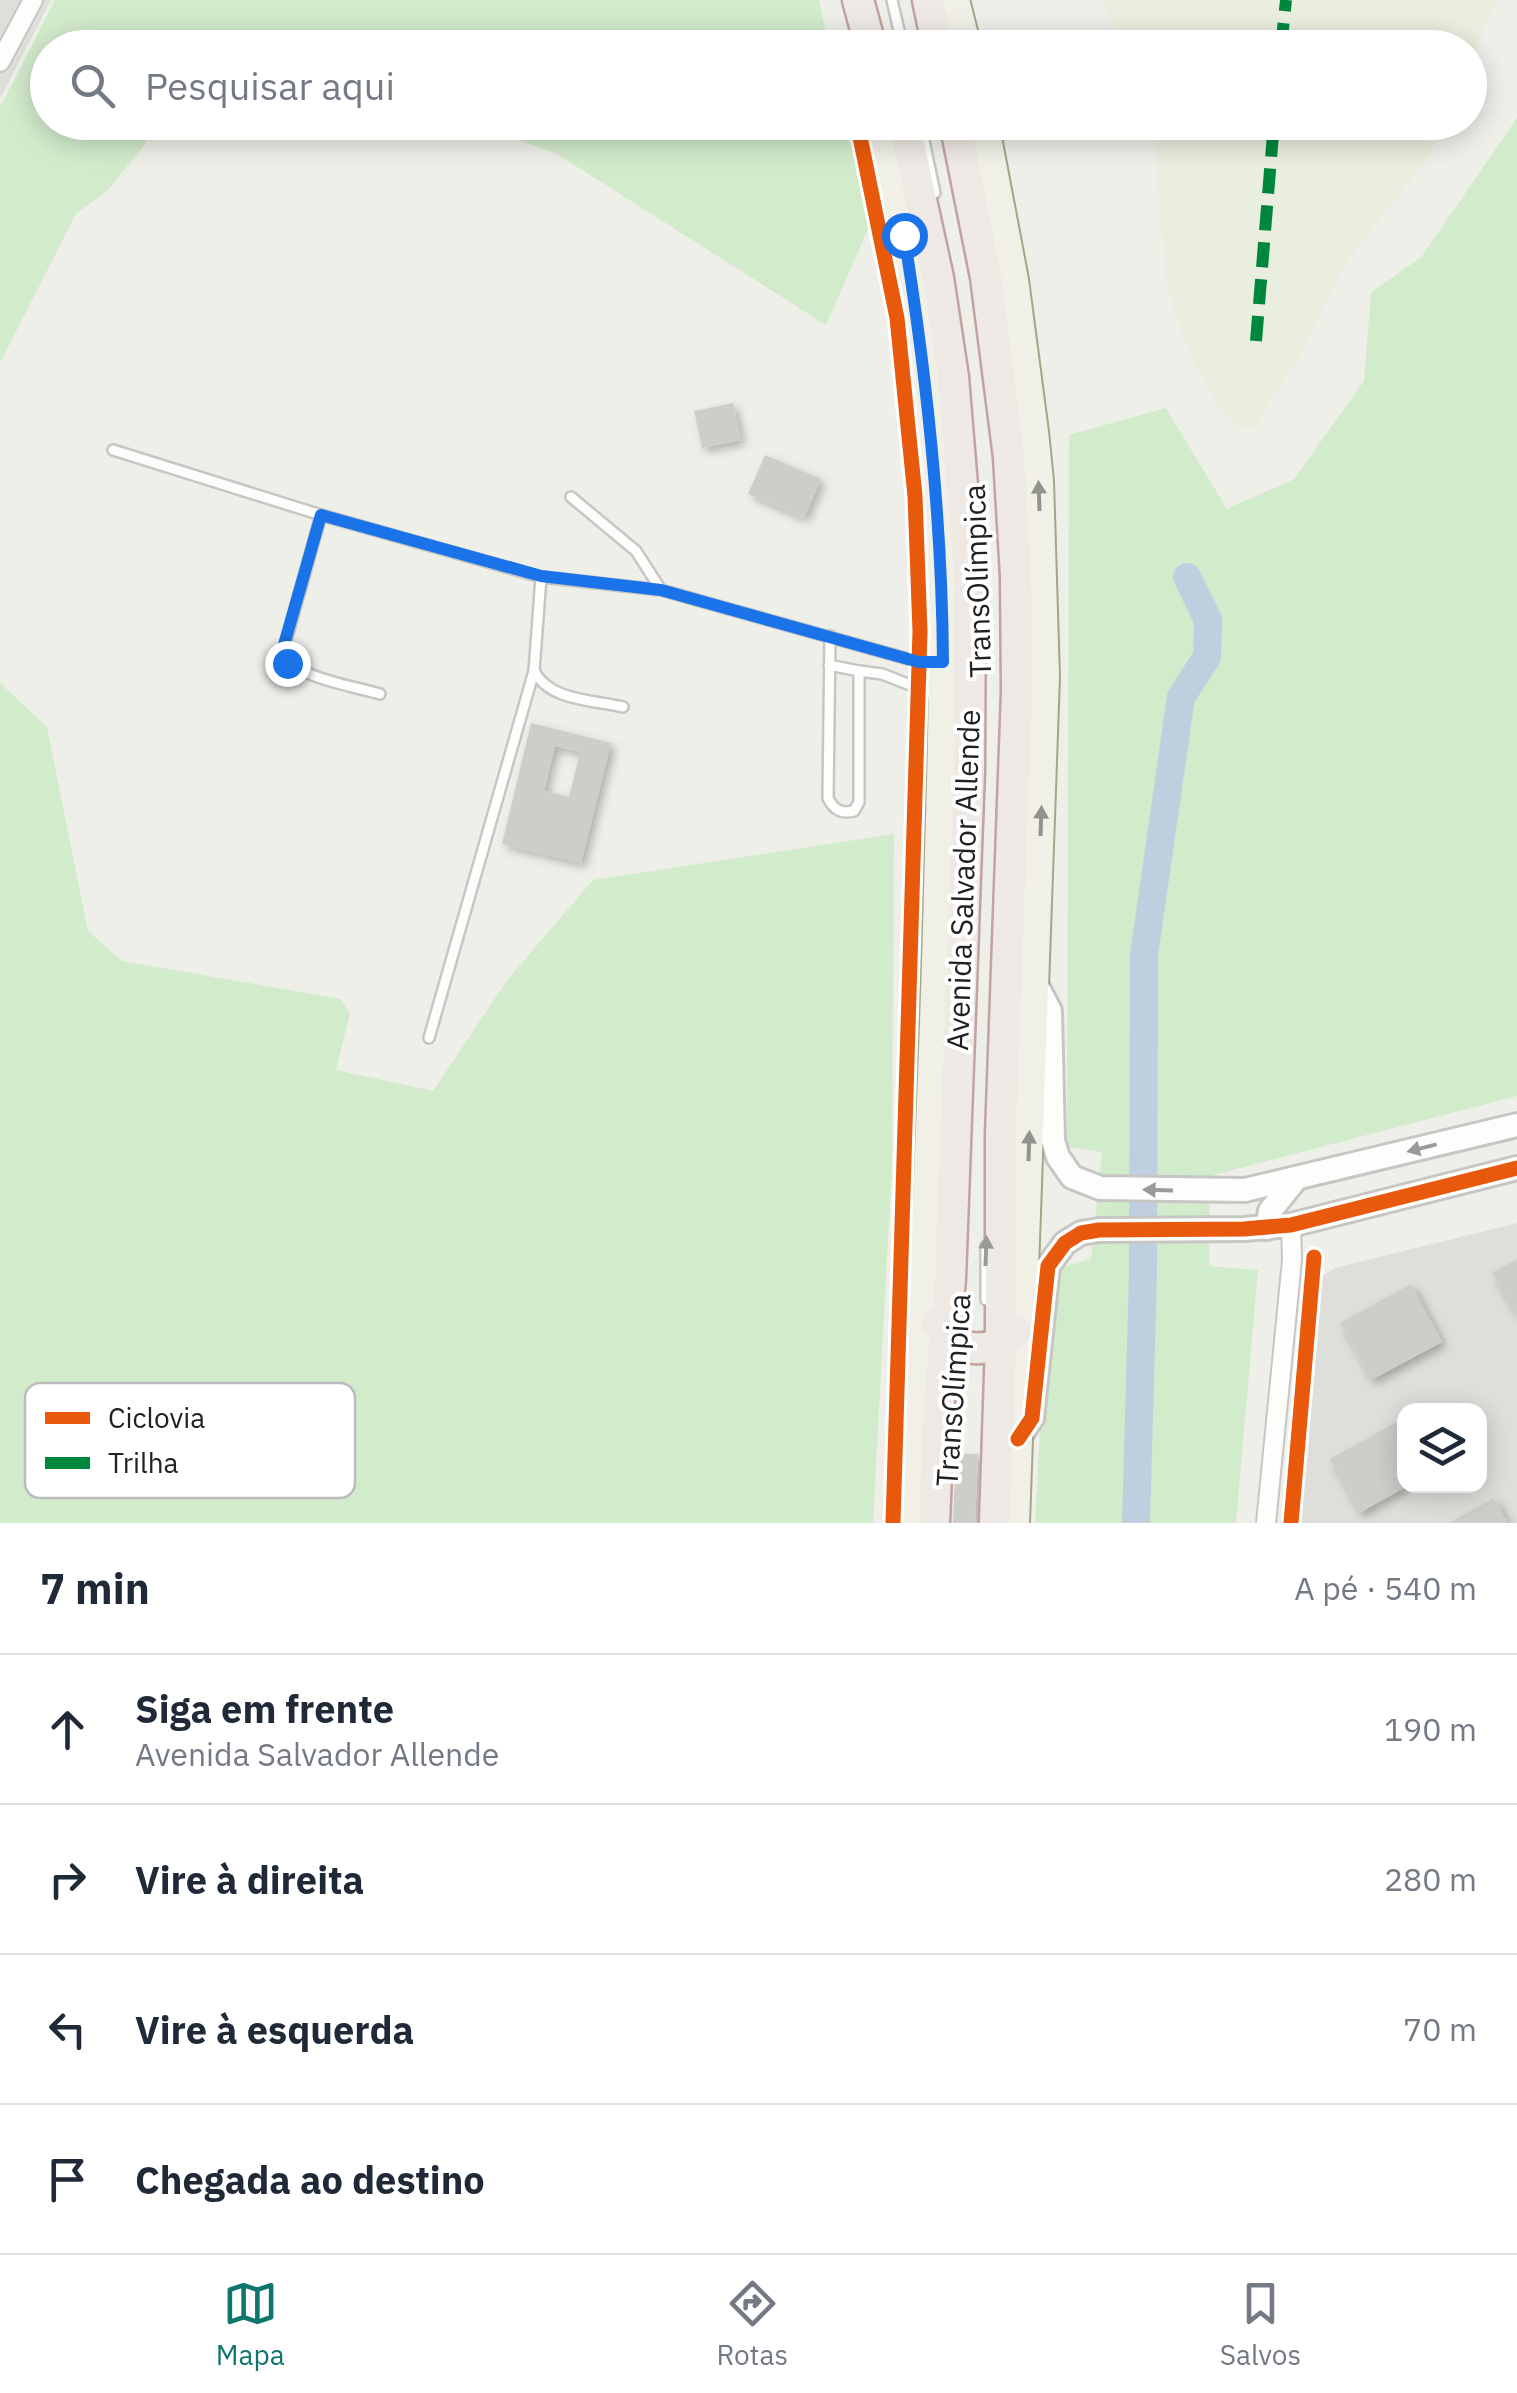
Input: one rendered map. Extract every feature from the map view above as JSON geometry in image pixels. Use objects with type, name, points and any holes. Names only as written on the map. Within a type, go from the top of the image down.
[{"type":"highway","points":[[856,0],[865,30]]},
{"type":"highway","points":[[878,0],[884,30]]},
{"type":"highway","points":[[928,0],[934,30]]},
{"type":"highway","points":[[952,0],[953,30]]},
{"type":"highway","points":[[896,140],[927,262],[938,278]]},
{"type":"highway","name":"Avenida Salvador Allende","points":[[908,140],[938,278],[962,458],[970,582],[968,806],[950,1338],[934,1523]]},
{"type":"highway","name":"Avenida Salvador Allende","points":[[959,140],[973,203],[1009,457],[1016,576],[1017,692],[1001,1134],[999,1337],[989,1514]]},
{"type":"highway","points":[[969,140],[978,189],[973,203]]},
{"type":"highway","points":[[931,1160],[940,1180],[933,1314],[950,1338],[969,1348],[999,1337]]},
{"type":"main road","points":[[856,0],[860,30]]},
{"type":"main road","points":[[952,0],[961,30]]},
{"type":"main road","name":"Avenida Salvador Allende","points":[[884,140],[904,235],[928,399],[940,548],[943,662],[931,1160],[914,1523]]},
{"type":"main road","name":"Avenida Salvador Allende","points":[[988,140],[1014,280],[1038,481],[1046,677],[1036,984],[999,1337],[1018,1439],[1015,1523]]},
{"type":"street","points":[[0,62],[33,0]]},
{"type":"street","points":[[1036,984],[1050,1011],[1053,1142],[1072,1177],[1094,1186],[1222,1192],[1295,1180],[1517,1125]]},
{"type":"street","points":[[1018,1439],[1032,1418],[1048,1266],[1065,1244],[1081,1233],[1290,1225],[1517,1168]]},
{"type":"street","points":[[1266,1228],[1270,1211],[1295,1180]]},
{"type":"street","points":[[1266,1523],[1292,1260],[1290,1225]]},
{"type":"lane","points":[[892,0],[899,30]]},
{"type":"lane","points":[[916,0],[923,30]]},
{"type":"lane","points":[[924,140],[938,213]]},
{"type":"lane","points":[[947,140],[975,280],[991,410]]},
{"type":"lane","points":[[963,363],[967,396]]},
{"type":"lane","points":[[112,450],[321,515],[541,576],[661,590],[919,662],[943,662]]},
{"type":"lane","points":[[570,496],[636,551],[661,590]]},
{"type":"lane","points":[[321,515],[282,652],[287,663],[300,671],[380,694]]},
{"type":"lane","points":[[428,1038],[534,671],[541,576]]},
{"type":"lane","name":"TransOlímpica","points":[[1004,592],[1004,646]]},
{"type":"lane","points":[[830,636],[828,798],[833,808],[844,813],[854,811],[859,802],[859,670]]},
{"type":"lane","points":[[829,665],[916,685],[943,699]]},
{"type":"lane","points":[[534,671],[541,685],[554,692],[623,706]]},
{"type":"lane","name":"TransOlímpica","points":[[989,1176],[1004,824],[1004,717]]},
{"type":"lane","name":"TransOlímpica","points":[[987,1235],[987,1312]]},
{"type":"lane","name":"TransOlímpica","points":[[946,1523],[950,1338],[960,1296]]},
{"type":"shaded area","points":[[0,0],[51,0],[36,30],[30,30],[30,41],[0,99]]},
{"type":"shaded area","points":[[1517,1223],[1517,1523],[1296,1523],[1317,1286],[1321,1277],[1335,1268]]},
{"type":"green space","points":[[55,0],[819,0],[825,30],[40,30]]},
{"type":"green space","points":[[1101,0],[1496,0],[1483,30],[1115,30]]},
{"type":"green space","points":[[30,49],[30,140],[148,140],[108,190],[76,214],[0,363],[0,107]]},
{"type":"green space","points":[[1517,118],[1517,1096],[1210,1176],[1209,1266],[1258,1270],[1236,1523],[1035,1523],[1048,1283],[1062,1267],[1091,1259],[1102,1152],[1067,1147],[1069,435],[1166,408],[1227,509],[1294,479],[1364,381],[1371,293],[1422,256]]},
{"type":"green space","points":[[519,140],[850,140],[869,227],[826,325],[557,154]]},
{"type":"green space","points":[[1154,140],[1435,140],[1427,159],[1341,270],[1299,358],[1271,399],[1258,427],[1239,428],[1220,408],[1194,364],[1174,313],[1166,276]]},
{"type":"green space","points":[[0,683],[47,727],[88,931],[122,961],[341,999],[350,1014],[336,1070],[433,1091],[508,979],[593,880],[894,834],[892,1165],[873,1523],[0,1523]]},
{"type":"building","points":[[733,403],[741,440],[702,448],[694,411]]},
{"type":"building","points":[[765,455],[821,479],[804,518],[748,494]]},
{"type":"building","points":[[531,723],[611,743],[581,863],[502,844]],"holes":[[[555,746],[580,752],[569,797],[544,791]]]},
{"type":"building","points":[[1517,1259],[1517,1318],[1492,1273]]},
{"type":"building","points":[[1411,1284],[1442,1342],[1371,1380],[1340,1323]]},
{"type":"building","points":[[1397,1422],[1397,1492],[1359,1513],[1330,1459]]},
{"type":"building","points":[[956,1454],[978,1454],[975,1523],[953,1523]]},
{"type":"building","points":[[1494,1498],[1508,1523],[1449,1523]]},
{"type":"waterway","points":[[1136,1523],[1143,1273],[1144,955],[1181,697],[1207,657],[1208,620],[1187,577]]},
{"type":"marked path","points":[[1283,30],[1286,0]]},
{"type":"marked path","points":[[1256,341],[1273,140]]},
{"type":"cycle path","points":[[861,140],[897,318],[915,496],[920,631],[893,1523]]},
{"type":"cycle path","points":[[1018,1439],[1032,1418],[1048,1266],[1065,1243],[1081,1233],[1291,1225],[1517,1168]]},
{"type":"cycle path","points":[[1291,1523],[1314,1257]]},
{"type":"route","points":[[287,663],[282,652],[321,515],[541,576],[661,590],[919,662],[943,662],[934,461],[904,235]]}]
